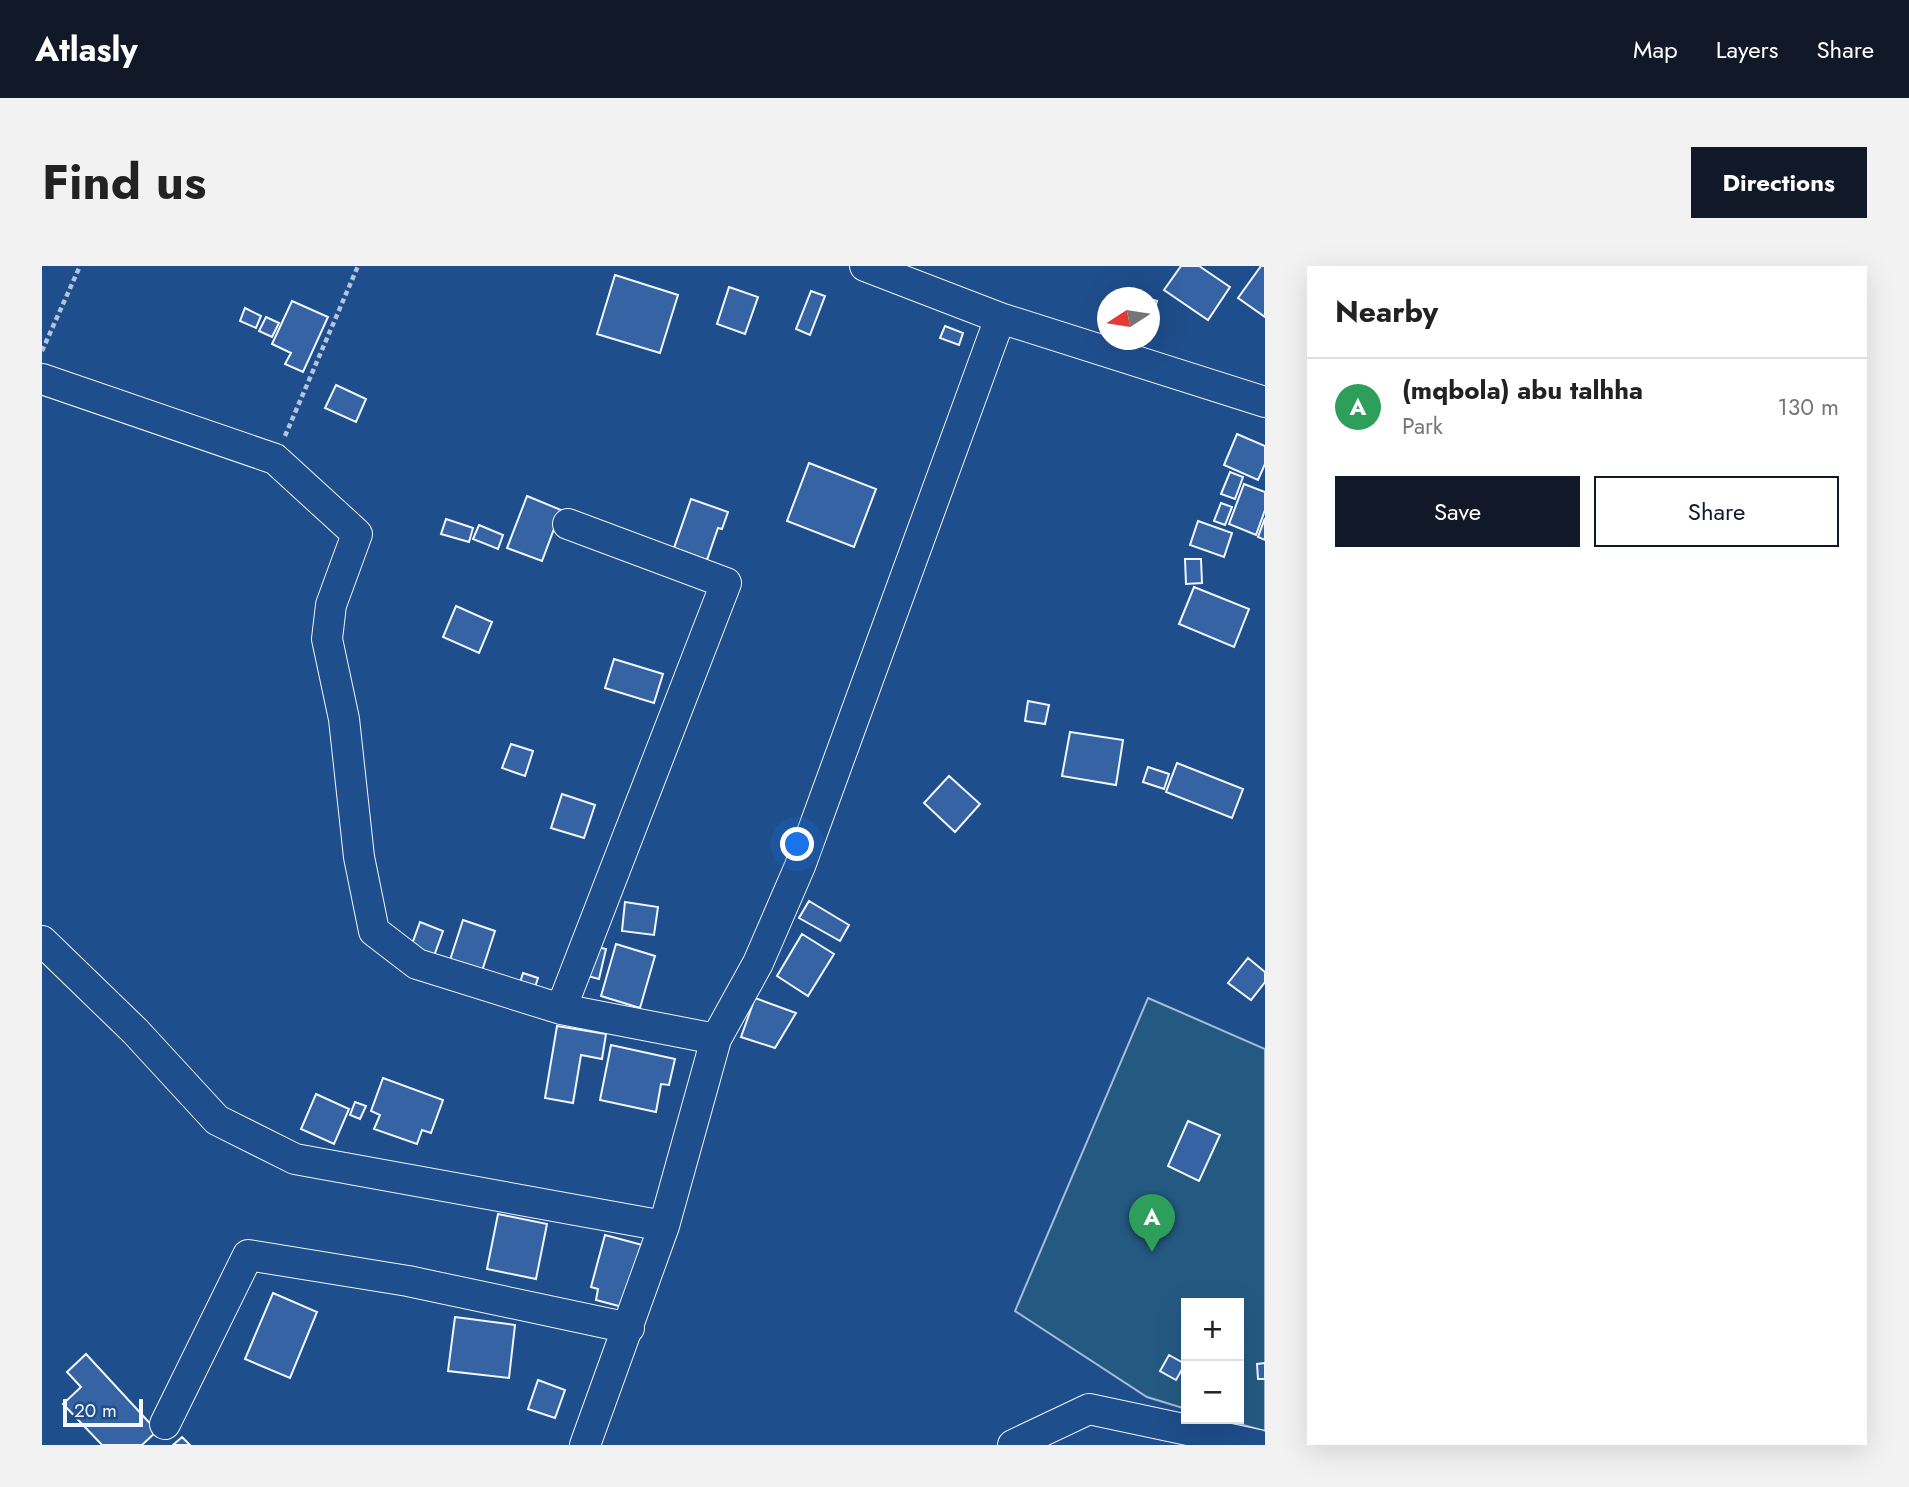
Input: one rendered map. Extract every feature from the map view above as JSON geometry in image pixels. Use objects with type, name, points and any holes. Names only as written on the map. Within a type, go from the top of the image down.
[{"type":"street","points":[[864,266],[1000,318],[1265,402]]},
{"type":"street","points":[[585,1445],[664,1226],[716,1039],[758,964],[800,866],[1000,318]]},
{"type":"street","points":[[42,379],[275,459],[357,534],[331,605],[327,639],[344,719],[359,857],[374,931],[417,964],[561,1009],[716,1039]]},
{"type":"street","points":[[561,1009],[726,583],[568,524]]},
{"type":"street","points":[[42,941],[135,1031],[218,1120],[295,1159],[664,1226]]},
{"type":"street","points":[[165,1424],[248,1255],[408,1281],[629,1328]]},
{"type":"street","points":[[1013,1445],[1089,1409],[1258,1445]]},
{"type":"path","points":[[42,351],[80,266]]},
{"type":"path","points":[[275,459],[358,266]]},
{"type":"shaded area","points":[[1148,998],[1265,1049],[1265,1431],[1240,1424],[1244,1424],[1244,1298],[1181,1298],[1181,1407],[1147,1397],[1015,1311]]},
{"type":"building","points":[[1181,266],[1199,266],[1230,287],[1208,320],[1164,290]]},
{"type":"building","points":[[1261,266],[1265,266],[1265,317],[1238,298]]},
{"type":"building","points":[[615,275],[678,295],[660,353],[597,334]]},
{"type":"building","points":[[729,287],[758,297],[745,334],[717,324]]},
{"type":"building","points":[[811,291],[825,296],[810,335],[796,329]]},
{"type":"building","points":[[292,301],[328,317],[303,372],[285,364],[291,353],[272,344]]},
{"type":"building","points":[[245,308],[261,316],[256,328],[240,321]]},
{"type":"building","points":[[266,317],[279,323],[272,337],[259,331]]},
{"type":"building","points":[[945,326],[963,333],[959,345],[940,338]]},
{"type":"building","points":[[336,385],[366,399],[356,422],[325,408]]},
{"type":"building","points":[[1237,434],[1265,446],[1265,464],[1258,480],[1224,465]]},
{"type":"building","points":[[809,463],[876,489],[854,547],[787,521]]},
{"type":"building","points":[[1230,472],[1243,477],[1235,499],[1221,494]]},
{"type":"building","points":[[1244,484],[1265,492],[1265,510],[1256,535],[1229,524]]},
{"type":"building","points":[[527,496],[561,510],[542,561],[507,548]]},
{"type":"building","points":[[691,499],[728,512],[722,529],[718,528],[707,560],[674,548]]},
{"type":"building","points":[[1221,503],[1232,507],[1225,525],[1214,521]]},
{"type":"building","points":[[1265,518],[1265,540],[1258,537]]},
{"type":"building","points":[[446,519],[473,528],[469,542],[441,534]]},
{"type":"building","points":[[1198,521],[1232,533],[1224,557],[1190,545]]},
{"type":"building","points":[[479,525],[503,535],[498,549],[473,539]]},
{"type":"building","points":[[1185,559],[1201,559],[1202,583],[1186,584]]},
{"type":"building","points":[[1194,587],[1249,609],[1234,647],[1179,624]]},
{"type":"building","points":[[456,606],[492,622],[479,653],[443,637]]},
{"type":"building","points":[[614,659],[663,674],[654,703],[605,688]]},
{"type":"building","points":[[1028,701],[1049,705],[1045,724],[1025,721]]},
{"type":"building","points":[[1070,732],[1123,740],[1116,785],[1062,776]]},
{"type":"building","points":[[511,744],[533,751],[525,776],[502,768]]},
{"type":"building","points":[[1177,763],[1243,789],[1232,818],[1166,792]]},
{"type":"building","points":[[1148,767],[1169,774],[1164,789],[1143,782]]},
{"type":"building","points":[[949,776],[980,804],[955,832],[924,803]]},
{"type":"building","points":[[562,794],[595,805],[584,838],[551,828]]},
{"type":"building","points":[[809,901],[849,925],[840,941],[799,918]]},
{"type":"building","points":[[625,902],[658,907],[654,935],[622,931]]},
{"type":"building","points":[[463,920],[495,931],[480,977],[448,966]]},
{"type":"building","points":[[420,922],[443,931],[434,956],[411,947]]},
{"type":"building","points":[[802,934],[834,954],[808,996],[777,976]]},
{"type":"building","points":[[616,944],[655,956],[640,1008],[601,996]]},
{"type":"building","points":[[592,946],[606,949],[599,979],[584,975]]},
{"type":"building","points":[[1248,958],[1265,972],[1265,982],[1251,1000],[1228,983]]},
{"type":"building","points":[[523,973],[538,978],[533,993],[518,989]]},
{"type":"building","points":[[755,998],[796,1013],[775,1048],[741,1037]]},
{"type":"building","points":[[557,1026],[606,1034],[602,1059],[581,1055],[573,1103],[545,1098]]},
{"type":"building","points":[[611,1045],[675,1059],[669,1085],[661,1084],[656,1112],[600,1100]]},
{"type":"building","points":[[383,1078],[443,1100],[431,1133],[422,1130],[417,1144],[374,1129],[380,1115],[371,1111]]},
{"type":"building","points":[[316,1094],[349,1109],[334,1144],[301,1129]]},
{"type":"building","points":[[355,1102],[366,1106],[360,1119],[350,1115]]},
{"type":"building","points":[[1188,1121],[1220,1135],[1199,1181],[1168,1166]]},
{"type":"building","points":[[498,1214],[547,1224],[536,1279],[487,1269]]},
{"type":"building","points":[[605,1235],[646,1246],[630,1309],[596,1300],[598,1289],[591,1287]]},
{"type":"building","points":[[273,1293],[317,1312],[290,1378],[245,1359]]},
{"type":"building","points":[[455,1317],[515,1325],[509,1378],[448,1371]]},
{"type":"building","points":[[86,1354],[157,1431],[142,1445],[102,1445],[63,1404],[81,1387],[67,1372]]},
{"type":"building","points":[[1169,1355],[1181,1362],[1181,1371],[1176,1380],[1160,1371]]},
{"type":"building","points":[[1265,1363],[1265,1379],[1258,1379],[1257,1364]]},
{"type":"building","points":[[538,1380],[565,1390],[555,1418],[528,1409]]},
{"type":"building","points":[[182,1437],[190,1445],[173,1445]]},
{"type":"place","name":"(mqbola) abu talhha","points":[[1152,1252]]}]
